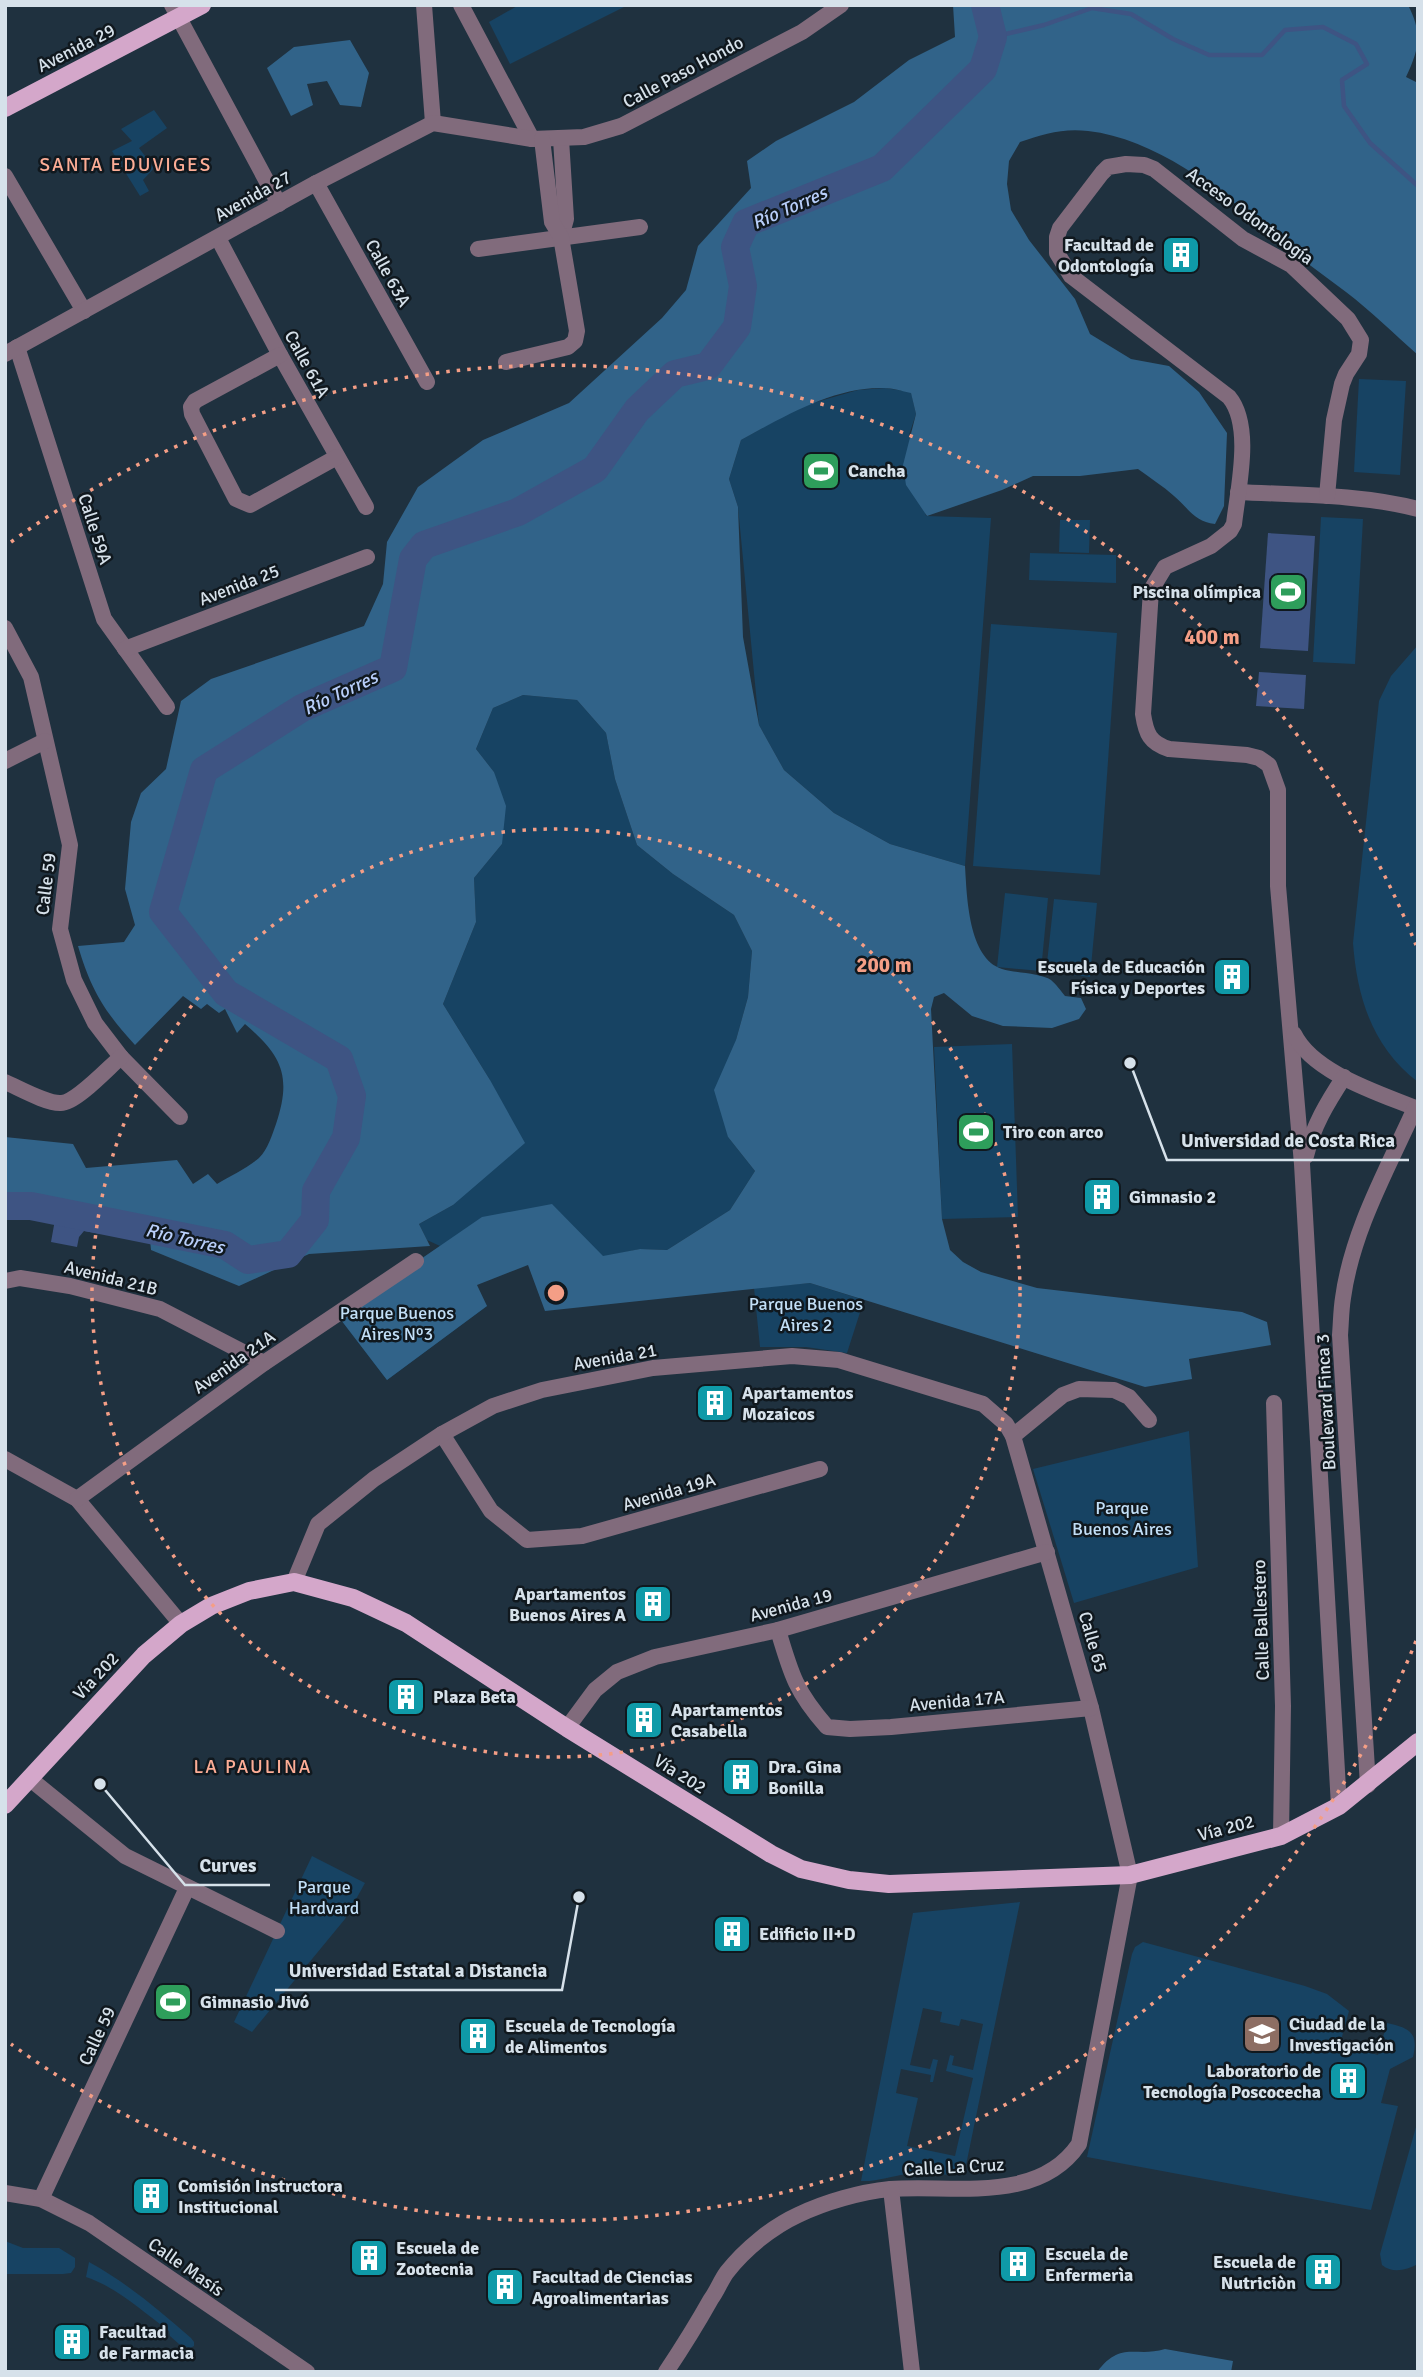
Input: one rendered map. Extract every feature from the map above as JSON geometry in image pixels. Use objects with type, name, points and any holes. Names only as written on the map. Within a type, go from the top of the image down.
[{"type":"main road","name":"Avenida 29","points":[[5,107],[175,12],[202,5]]},
{"type":"main road","name":"Vía 202","points":[[5,1805],[144,1656],[181,1624],[211,1606],[249,1591],[295,1582],[353,1598],[406,1623],[718,1823],[801,1869],[849,1880],[889,1884],[1130,1875],[1281,1836],[1339,1806],[1418,1742]]},
{"type":"street","points":[[424,5],[433,123],[537,139]]},
{"type":"street","points":[[461,5],[537,139],[552,222],[561,237],[577,331],[575,341],[568,346],[506,362]]},
{"type":"street","name":"Calle Paso Hondo","points":[[537,139],[584,137],[621,126],[802,32],[841,5]]},
{"type":"street","points":[[175,12],[279,204]]},
{"type":"street","name":"Avenida 27","points":[[11,351],[316,183],[433,123]]},
{"type":"street","points":[[561,139],[566,219],[561,237]]},
{"type":"street","name":"Acceso Odontología","points":[[1238,492],[1242,441],[1237,407],[1221,390],[1071,276],[1057,253],[1056,237],[1060,228],[1108,167],[1144,165],[1154,170],[1244,239],[1291,265],[1348,318],[1360,340],[1359,355],[1342,384],[1334,420],[1327,496]]},
{"type":"street","points":[[5,176],[84,311]]},
{"type":"street","name":"Calle 63A","points":[[316,183],[427,382]]},
{"type":"street","points":[[478,249],[640,228]]},
{"type":"street","name":"Calle 61A","points":[[218,238],[366,507]]},
{"type":"street","name":"Calle 59A","points":[[11,351],[104,619],[167,708]]},
{"type":"street","points":[[280,355],[195,401],[191,407],[192,414],[236,499],[250,505],[337,457]]},
{"type":"street","points":[[1238,492],[1327,496],[1386,502],[1418,509]]},
{"type":"street","name":"Boulevard Finca 3","points":[[1238,492],[1234,524],[1230,531],[1211,546],[1165,567],[1152,590],[1143,714],[1149,738],[1157,745],[1169,749],[1259,758],[1269,765],[1275,775],[1279,804],[1278,886],[1302,1171],[1339,1806]]},
{"type":"street","name":"Avenida 25","points":[[125,649],[367,557]]},
{"type":"street","name":"Calle 59","points":[[5,628],[31,677],[70,845],[60,929],[75,980],[95,1023],[121,1057],[180,1117]]},
{"type":"street","points":[[5,761],[46,741]]},
{"type":"street","name":"Boulevard Finca 3","points":[[1291,1029],[1305,1051],[1324,1066],[1416,1108],[1368,1213],[1352,1257],[1343,1297],[1341,1322],[1368,1785]]},
{"type":"street","points":[[5,1082],[64,1104],[75,1098],[121,1057]]},
{"type":"street","name":"Boulevard Finca 3","points":[[1302,1171],[1314,1128],[1344,1077]]},
{"type":"street","name":"Avenida 21A","points":[[77,1499],[264,1363],[416,1261]]},
{"type":"street","name":"Avenida 21B","points":[[13,1280],[70,1286],[160,1309],[264,1363]]},
{"type":"street","name":"Avenida 21","points":[[295,1582],[318,1524],[374,1479],[442,1434],[493,1406],[542,1390],[653,1368],[792,1356],[839,1360],[982,1404],[1009,1430]]},
{"type":"street","points":[[1009,1430],[1063,1395],[1079,1389],[1114,1390],[1129,1397],[1149,1420]]},
{"type":"street","name":"Calle Ballestero","points":[[1273,1403],[1283,1706],[1281,1836]]},
{"type":"street","name":"Calle 65","points":[[1009,1430],[1091,1708],[1130,1875]]},
{"type":"street","name":"Avenida 19A","points":[[442,1434],[491,1511],[527,1540],[582,1536],[820,1469]]},
{"type":"street","points":[[5,1459],[77,1499],[181,1624]]},
{"type":"street","name":"Avenida 19","points":[[567,1728],[595,1690],[617,1672],[655,1657],[778,1630],[1047,1552]]},
{"type":"street","name":"Avenida 17A","points":[[778,1630],[793,1679],[807,1705],[827,1727],[891,1727],[1091,1708]]},
{"type":"street","points":[[29,1778],[125,1856],[277,1931]]},
{"type":"street","name":"Calle La Cruz","points":[[666,2372],[726,2273],[752,2246],[797,2215],[847,2198],[891,2189],[963,2190],[998,2187],[1024,2181],[1069,2159],[1079,2144],[1130,1875]]},
{"type":"street","name":"Calle 59","points":[[41,2199],[187,1888]]},
{"type":"street","points":[[891,2189],[912,2372]]},
{"type":"street","name":"Calle Masís","points":[[5,2193],[41,2199],[89,2223],[307,2372]]},
{"type":"green space","points":[[519,5],[628,5],[510,64],[489,22]]},
{"type":"green space","name":"Parque Buenos Aires Nº3","points":[[953,5],[1408,5],[1416,25],[1418,41],[1406,77],[1418,83],[1418,355],[1355,299],[1233,202],[1148,148],[1118,137],[1088,131],[1062,131],[1020,142],[1009,161],[1007,184],[1011,210],[1029,240],[1075,299],[1090,334],[1131,359],[1169,366],[1199,392],[1227,433],[1224,506],[1215,524],[1197,517],[1170,492],[1138,469],[1080,476],[1033,476],[1002,490],[927,516],[906,485],[903,465],[916,414],[911,393],[887,388],[847,392],[828,398],[792,413],[741,440],[729,479],[738,507],[743,637],[759,725],[784,770],[834,813],[890,844],[965,866],[972,925],[982,952],[991,963],[1002,969],[1047,978],[1065,996],[1081,998],[1086,1009],[1079,1019],[1052,1028],[1003,1026],[972,1016],[944,993],[934,997],[931,1009],[942,1219],[950,1250],[963,1262],[981,1272],[1037,1288],[1242,1312],[1267,1322],[1271,1345],[1189,1359],[1192,1379],[1145,1387],[810,1283],[545,1311],[528,1265],[477,1285],[487,1306],[387,1380],[338,1316],[482,1217],[552,1204],[603,1256],[640,1249],[667,1250],[730,1210],[755,1171],[728,1137],[714,1090],[736,1040],[748,997],[752,951],[734,915],[673,874],[637,845],[615,779],[606,733],[577,700],[523,695],[493,708],[476,749],[494,772],[506,806],[502,844],[474,878],[476,922],[443,1004],[525,1143],[453,1205],[419,1224],[430,1246],[309,1254],[239,1286],[151,1250],[149,1230],[31,1206],[5,1206],[5,1137],[73,1144],[86,1168],[177,1160],[193,1184],[208,1174],[217,1184],[259,1158],[276,1124],[283,1093],[280,1068],[268,1046],[245,1024],[237,1033],[225,1009],[219,1013],[207,1004],[201,1009],[183,996],[135,1045],[100,999],[78,946],[124,942],[135,925],[125,889],[131,822],[141,793],[166,769],[181,701],[211,679],[364,626],[383,584],[387,542],[418,487],[483,440],[569,403],[662,318],[686,290],[698,246],[751,188],[747,161],[776,141],[854,102],[909,60],[955,37]]},
{"type":"green space","points":[[350,40],[369,73],[361,107],[340,105],[327,81],[307,84],[313,105],[291,116],[267,68],[294,47]]},
{"type":"green space","points":[[154,110],[167,128],[139,148],[154,168],[143,180],[149,191],[140,196],[112,151],[132,141],[121,129]]},
{"type":"green space","points":[[1359,379],[1406,381],[1400,475],[1354,472]]},
{"type":"green space","points":[[885,388],[911,392],[916,414],[909,435],[926,516],[991,518],[965,866],[890,844],[834,813],[784,770],[759,725],[738,507],[729,479],[741,440],[799,407],[858,390]]},
{"type":"green space","points":[[1321,517],[1363,519],[1355,664],[1313,662]]},
{"type":"green space","points":[[1060,520],[1090,520],[1089,553],[1059,552]]},
{"type":"green space","points":[[1030,553],[1116,555],[1116,583],[1029,580]]},
{"type":"green space","points":[[991,624],[1117,633],[1100,875],[973,866]]},
{"type":"green space","points":[[1418,645],[1418,1082],[1389,1053],[1370,1020],[1358,983],[1353,943],[1379,701],[1391,676]]},
{"type":"green space","name":"Parque Buenos Aires Nº3","points":[[523,695],[577,700],[606,733],[615,779],[637,845],[673,874],[734,915],[752,951],[748,997],[736,1040],[728,1137],[755,1171],[730,1210],[667,1250],[640,1249],[603,1257],[552,1205],[441,1246],[487,1306],[387,1380],[338,1316],[440,1246],[427,1240],[419,1224],[453,1205],[490,1080],[443,1004],[476,922],[474,878],[502,844],[494,772],[476,749],[493,708]]},
{"type":"green space","points":[[1005,893],[1048,898],[1041,971],[997,967]]},
{"type":"green space","points":[[1054,899],[1097,903],[1090,977],[1046,972]]},
{"type":"green space","name":"Tiro con arco","points":[[1012,1044],[1018,1217],[942,1219],[934,1047]]},
{"type":"green space","name":"Parque Buenos Aires 2","points":[[810,1283],[864,1300],[847,1353],[806,1347],[760,1347],[754,1288]]},
{"type":"green space","name":"Parque Buenos Aires","points":[[1189,1431],[1198,1567],[1074,1603],[1033,1469]]},
{"type":"green space","name":"Parque Hardvard","points":[[312,1856],[365,1883],[345,1919],[252,2032],[234,2022]]},
{"type":"green space","points":[[1020,1902],[964,2175],[907,2174],[861,2181],[913,1913]],"holes":[[[923,2008],[942,2012],[940,2022],[959,2026],[961,2019],[983,2024],[973,2070],[952,2065],[954,2056],[950,2055],[946,2071],[973,2078],[955,2156],[907,2146],[918,2098],[896,2093],[901,2069],[931,2075],[930,2082],[933,2082],[938,2060],[933,2059],[930,2069],[910,2065]]]},
{"type":"green space","points":[[1143,1942],[1327,1994],[1349,2011],[1340,2044],[1378,2055],[1387,2023],[1410,2032],[1415,2042],[1413,2057],[1390,2069],[1381,2103],[1398,2106],[1371,2210],[1087,2157],[1132,1954],[1135,1947]]},
{"type":"green space","points":[[1418,2120],[1418,2264],[1395,2270],[1382,2265],[1380,2254]]},
{"type":"green space","points":[[5,2241],[23,2248],[59,2248],[75,2258],[75,2267],[71,2273],[63,2274],[5,2274]]},
{"type":"green space","points":[[89,2262],[155,2307],[191,2338],[194,2346],[190,2348],[179,2344],[170,2336],[169,2331],[129,2301],[109,2287],[86,2277]]},
{"type":"green space","points":[[1165,2349],[1233,2361],[1231,2372],[1097,2372],[1106,2362],[1121,2353]]},
{"type":"shaded area","name":"Piscina olímpica","points":[[1268,533],[1315,536],[1308,651],[1260,648]]},
{"type":"shaded area","points":[[1259,672],[1306,675],[1304,709],[1256,706]]},
{"type":"shaded area","points":[[56,1214],[103,1223],[101,1234],[84,1231],[79,1237],[77,1247],[51,1242]]},
{"type":"waterway","name":"Río Torres","points":[[5,1206],[31,1206],[225,1245],[248,1260],[288,1254],[315,1220],[316,1191],[346,1138],[352,1096],[339,1059],[226,993],[163,912],[204,770],[302,708],[393,668],[413,559],[424,545],[518,512],[595,469],[637,410],[675,374],[708,366],[737,327],[743,286],[735,247],[746,223],[882,168],[983,69],[993,37],[985,5]]},
{"type":"waterway","points":[[993,37],[1044,25],[1092,8],[1131,14],[1173,39],[1209,55],[1262,55],[1285,30],[1323,27],[1356,44],[1367,64],[1342,80],[1344,106],[1370,143],[1418,186]]},
{"type":"place","name":"Facultad de Odontología","points":[[1181,255]]},
{"type":"place","name":"Cancha","points":[[821,471]]},
{"type":"place","name":"Piscina olímpica","points":[[1288,592]]},
{"type":"place","name":"Escuela de Educación Física y Deportes","points":[[1232,977]]},
{"type":"place","name":"Universidad de Costa Rica","points":[[1130,1063]]},
{"type":"place","name":"Tiro con arco","points":[[976,1132]]},
{"type":"place","name":"Gimnasio 2","points":[[1102,1197]]},
{"type":"place","name":"Apartamentos Mozaicos","points":[[715,1403]]},
{"type":"place","name":"Apartamentos Buenos Aires A","points":[[653,1604]]},
{"type":"place","name":"Plaza Beta","points":[[406,1697]]},
{"type":"place","name":"Apartamentos Casabella","points":[[644,1720]]},
{"type":"place","name":"Dra. Gina Bonilla","points":[[741,1777]]},
{"type":"place","name":"Curves","points":[[100,1784]]},
{"type":"place","name":"Universidad Estatal a Distancia","points":[[579,1897]]},
{"type":"place","name":"Edificio II+D","points":[[732,1934]]},
{"type":"place","name":"Gimnasio Jivó","points":[[173,2002]]},
{"type":"place","name":"Ciudad de la Investigación","points":[[1262,2034]]},
{"type":"place","name":"Escuela de Tecnología de Alimentos","points":[[478,2036]]},
{"type":"place","name":"Laboratorio de Tecnología Poscocecha","points":[[1348,2081]]},
{"type":"place","name":"Comisión Instructora Institucional","points":[[151,2196]]},
{"type":"place","name":"Escuela de Zootecnia","points":[[369,2258]]},
{"type":"place","name":"Escuela de Enfermerìa","points":[[1018,2264]]},
{"type":"place","name":"Escuela de Nutriciòn","points":[[1323,2272]]},
{"type":"place","name":"Facultad de Ciencias Agroalimentarias","points":[[505,2287]]},
{"type":"place","name":"Facultad de Farmacia","points":[[72,2342]]},
{"type":"district","name":"SANTA EDUVIGES","points":[[126,164]]},
{"type":"district","name":"LA PAULINA","points":[[253,1766]]}]
